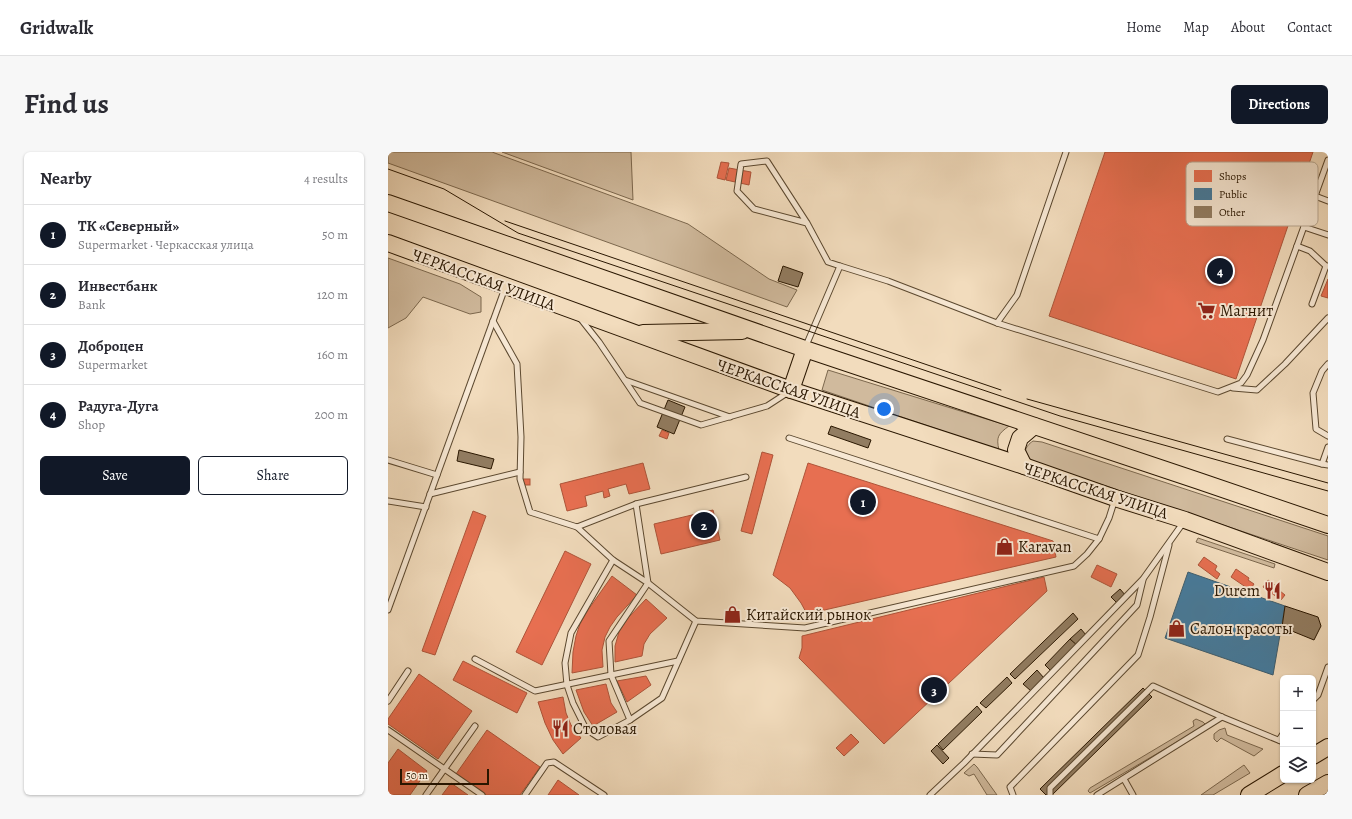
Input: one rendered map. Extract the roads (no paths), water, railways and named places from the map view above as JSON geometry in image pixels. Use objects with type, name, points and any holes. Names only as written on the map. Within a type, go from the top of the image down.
[{"type":"main road","points":[[388,203],[805,349],[1199,481],[1328,526]]},
{"type":"main road","name":"ЧЕРКАССКАЯ УЛИЦА","points":[[388,244],[791,390],[1185,520],[1328,572]]},
{"type":"main road","points":[[634,333],[756,331]]},
{"type":"main road","points":[[791,390],[805,349]]},
{"type":"main road","points":[[1024,466],[1016,450],[1020,438],[1034,426]]},
{"type":"main road","points":[[1316,754],[1328,746]]},
{"type":"main road","points":[[1249,795],[1280,776]]},
{"type":"main road","points":[[1307,795],[1328,783]]},
{"type":"lane","points":[[997,323],[1017,295],[1066,152]]},
{"type":"lane","points":[[807,223],[754,209],[737,191],[742,164],[767,162],[807,223],[828,262],[888,281],[997,323],[1218,392],[1241,383],[1247,374],[1263,340],[1304,227],[1328,235]]},
{"type":"lane","points":[[1318,188],[1327,163]]},
{"type":"lane","points":[[1318,197],[1328,201]]},
{"type":"lane","points":[[1297,246],[1310,252],[1327,266],[1312,304]]},
{"type":"lane","points":[[805,349],[840,266]]},
{"type":"lane","points":[[388,610],[506,287]]},
{"type":"lane","points":[[576,312],[599,342],[640,403],[701,426],[767,406],[791,390]]},
{"type":"lane","points":[[1230,388],[1257,390],[1285,364],[1328,318]]},
{"type":"lane","points":[[493,321],[517,364],[522,437],[520,479],[530,512],[577,527],[614,560],[648,583],[696,621],[805,628],[1074,566],[1087,554],[1099,539],[1109,518],[1115,498]]},
{"type":"lane","points":[[1328,364],[1322,371],[1313,393],[1316,429],[1328,436]]},
{"type":"lane","points":[[625,380],[730,417]]},
{"type":"lane","points":[[789,438],[1099,539]]},
{"type":"lane","points":[[1227,439],[1328,465]]},
{"type":"lane","points":[[1322,464],[1328,446]]},
{"type":"lane","points":[[388,460],[437,475]]},
{"type":"lane","points":[[430,494],[520,472]]},
{"type":"lane","points":[[577,527],[636,504],[746,477]]},
{"type":"lane","points":[[388,501],[426,507]]},
{"type":"lane","points":[[630,720],[611,675],[609,641],[648,583],[636,504]]},
{"type":"lane","points":[[930,795],[1143,579],[1185,520]]},
{"type":"lane","points":[[1013,795],[1010,787],[1138,655],[1170,542]]},
{"type":"lane","points":[[614,560],[571,633],[565,663],[567,685],[573,703],[586,729],[598,737],[630,720],[662,698],[696,621]]},
{"type":"lane","points":[[972,754],[997,755],[1138,605],[1143,579]]},
{"type":"lane","points":[[475,659],[535,691],[678,661]]},
{"type":"lane","points":[[1316,697],[1328,667]]},
{"type":"lane","points":[[388,701],[408,671]]},
{"type":"lane","points":[[1050,795],[1050,788],[1152,686],[1280,741]]},
{"type":"lane","points":[[1098,795],[1222,717]]},
{"type":"lane","points":[[426,795],[475,726]]},
{"type":"lane","points":[[388,730],[482,795]]},
{"type":"lane","points":[[525,795],[547,763],[554,762],[604,795]]},
{"type":"lane","points":[[1124,778],[1133,795]]},
{"type":"tram line","points":[[388,169],[444,189],[518,233],[1060,416],[1328,491]]},
{"type":"tram line","points":[[505,221],[1001,390]]},
{"type":"tram line","points":[[1027,399],[1328,483]]},
{"type":"place","name":"Радуга-Дуга","points":[[1220,271]]},
{"type":"place","name":"Магнит","points":[[1207,310]]},
{"type":"place","name":"ТК «Северный»","points":[[863,502]]},
{"type":"place","name":"Инвестбанк","points":[[704,525]]},
{"type":"place","name":"Karavan","points":[[1005,546]]},
{"type":"place","name":"Durem","points":[[1273,590]]},
{"type":"place","name":"Китайский рынок","points":[[733,614]]},
{"type":"place","name":"Салон красоты","points":[[1177,628]]},
{"type":"place","name":"Доброцен","points":[[934,690]]},
{"type":"place","name":"Столовая","points":[[560,728]]}]
